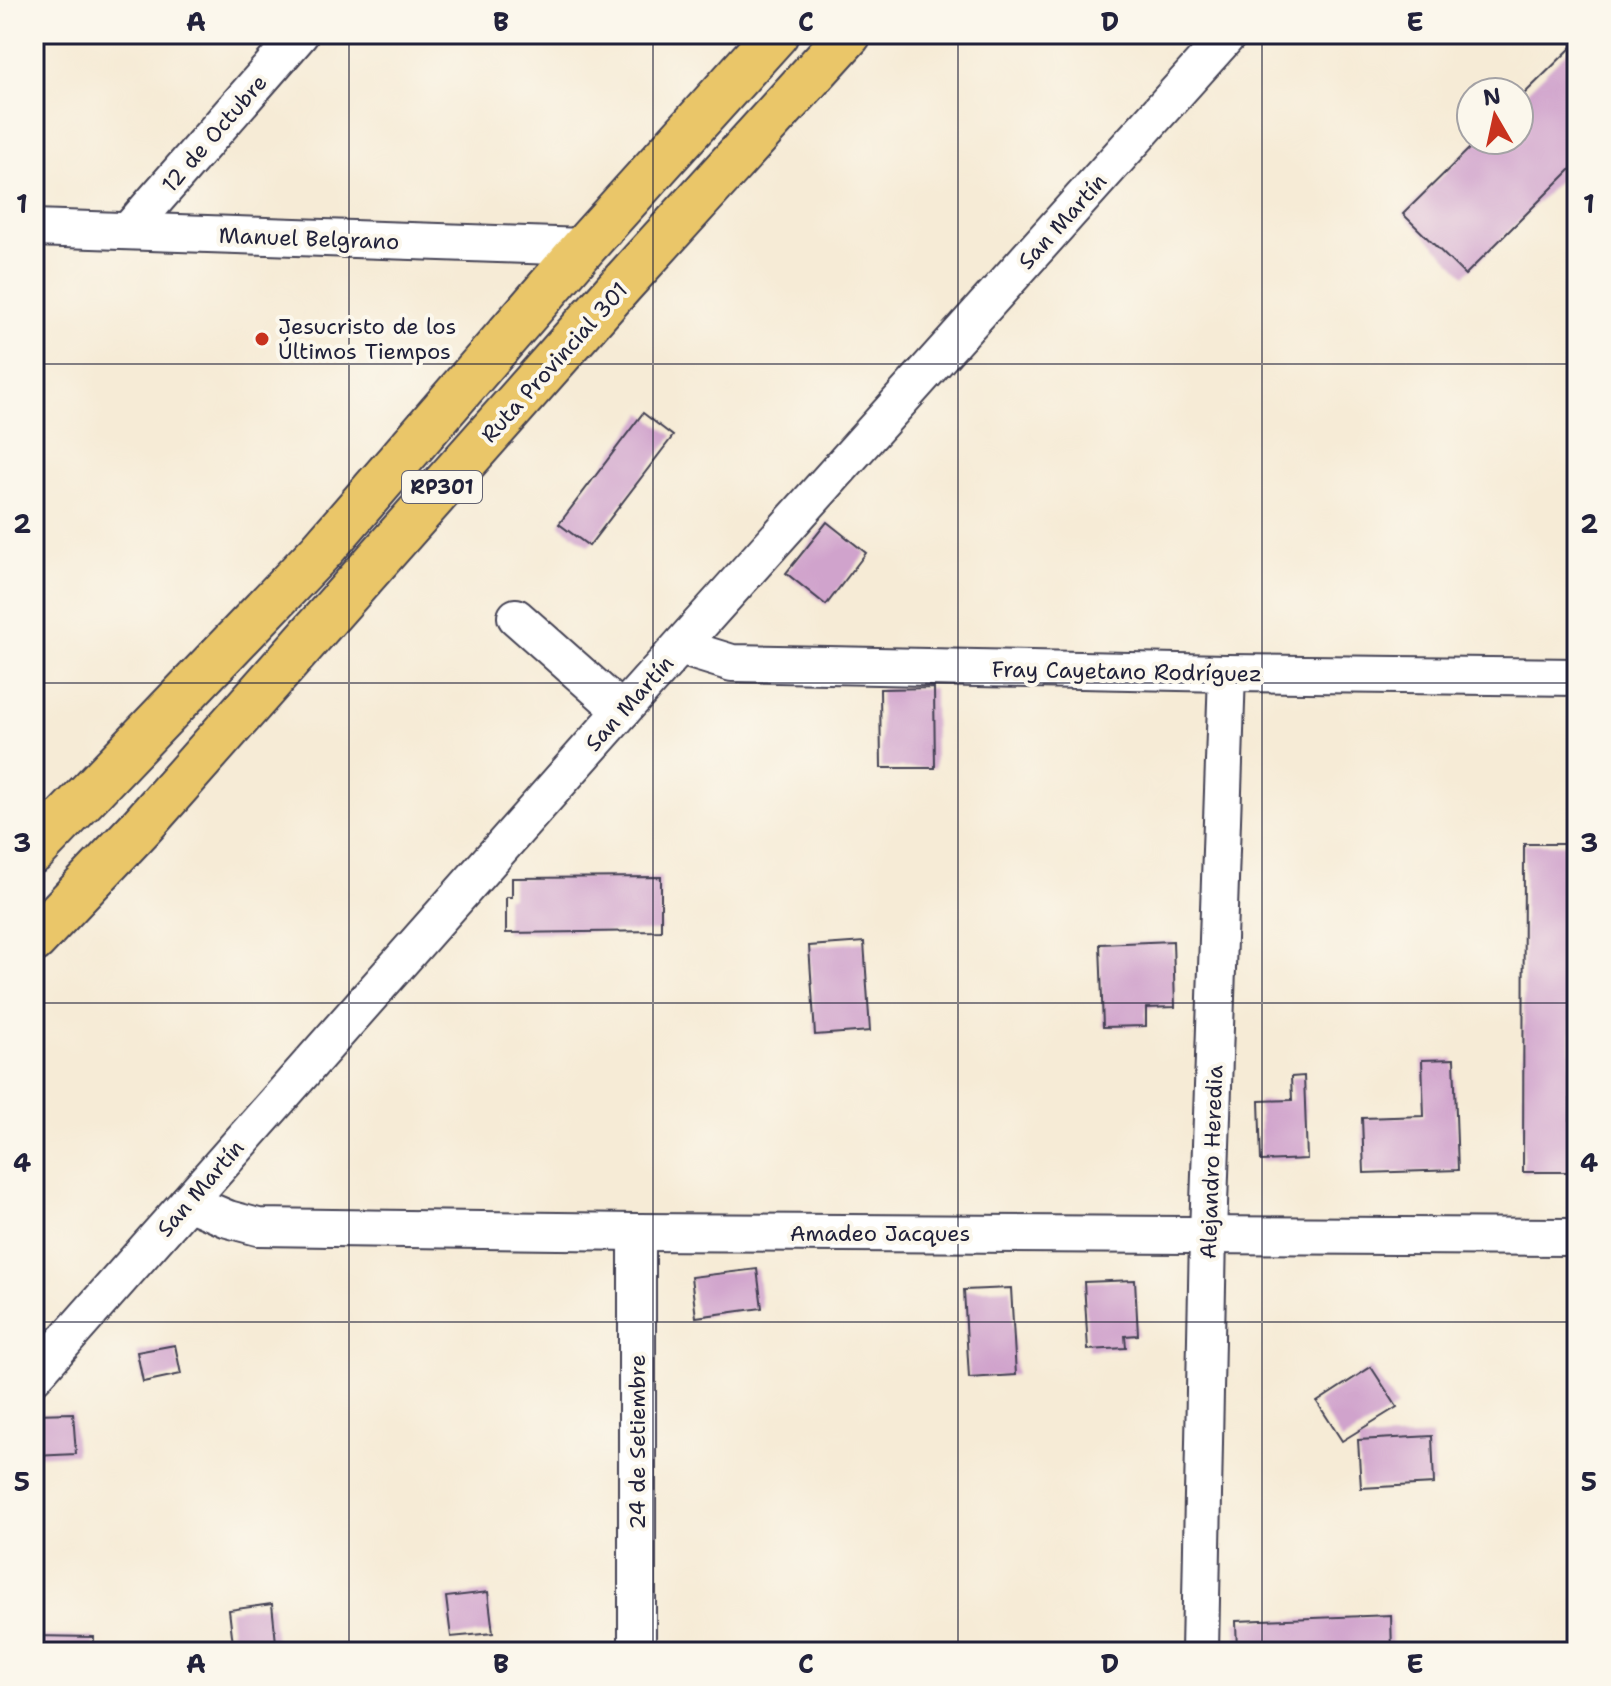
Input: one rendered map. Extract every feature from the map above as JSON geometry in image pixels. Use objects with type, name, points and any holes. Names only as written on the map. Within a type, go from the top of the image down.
[{"type":"main road","name":"RP301","points":[[39,839],[321,551],[584,247],[776,34]]},
{"type":"main road","name":"Ruta Provincial 301","points":[[34,940],[140,828],[621,285],[849,34]]},
{"type":"street","name":"12 de Octubre","points":[[128,231],[300,34]]},
{"type":"street","name":"San Martín","points":[[34,1376],[622,711],[1229,34]]},
{"type":"street","name":"Manuel Belgrano","points":[[34,228],[584,247]]},
{"type":"street","points":[[516,617],[622,711]]},
{"type":"street","name":"Fray Cayetano Rodríguez","points":[[680,647],[732,663],[1577,677]]},
{"type":"street","name":"Alejandro Heredia","points":[[1200,1652],[1208,1234],[1227,673]]},
{"type":"street","name":"Amadeo Jacques","points":[[188,1202],[228,1219],[258,1227],[1577,1237]]},
{"type":"street","name":"24 de Setiembre","points":[[637,1232],[637,1652]]},
{"type":"building","points":[[1577,42],[1577,163],[1465,275],[1403,214],[1462,156],[1535,156],[1535,83]]},
{"type":"building","points":[[643,413],[673,436],[589,546],[559,524]]},
{"type":"building","points":[[827,522],[866,553],[826,605],[786,573]]},
{"type":"building","points":[[934,688],[935,768],[881,768],[880,689]]},
{"type":"building","points":[[1524,844],[1572,844],[1570,1172],[1523,1172]]},
{"type":"building","points":[[661,877],[661,931],[506,933],[506,897],[512,897],[512,878]]},
{"type":"building","points":[[1173,941],[1175,1007],[1146,1008],[1146,1026],[1103,1027],[1100,944]]},
{"type":"building","points":[[864,942],[870,1031],[815,1035],[809,946]]},
{"type":"building","points":[[1454,1059],[1458,1170],[1364,1173],[1362,1118],[1424,1116],[1422,1060]]},
{"type":"building","points":[[1304,1076],[1307,1159],[1261,1161],[1259,1101],[1292,1100],[1291,1077]]},
{"type":"building","points":[[757,1269],[762,1308],[696,1317],[691,1277]]},
{"type":"building","points":[[1135,1280],[1138,1335],[1125,1336],[1126,1348],[1088,1350],[1084,1282]]},
{"type":"building","points":[[1011,1288],[1016,1375],[969,1378],[964,1290]]},
{"type":"building","points":[[175,1345],[181,1374],[143,1382],[137,1352]]},
{"type":"building","points":[[1371,1367],[1397,1407],[1342,1441],[1317,1402]]},
{"type":"building","points":[[73,1413],[76,1454],[34,1456],[34,1414]]},
{"type":"building","points":[[1432,1436],[1434,1484],[1361,1488],[1358,1440]]},
{"type":"building","points":[[488,1592],[493,1633],[451,1637],[446,1597]]},
{"type":"building","points":[[272,1604],[277,1652],[234,1652],[229,1610]]},
{"type":"building","points":[[1391,1615],[1392,1652],[1237,1652],[1236,1621]]},
{"type":"building","points":[[34,1636],[94,1637],[94,1652],[34,1652]]},
{"type":"place","name":"Jesucristo de los Últimos Tiempos","points":[[262,339]]}]
